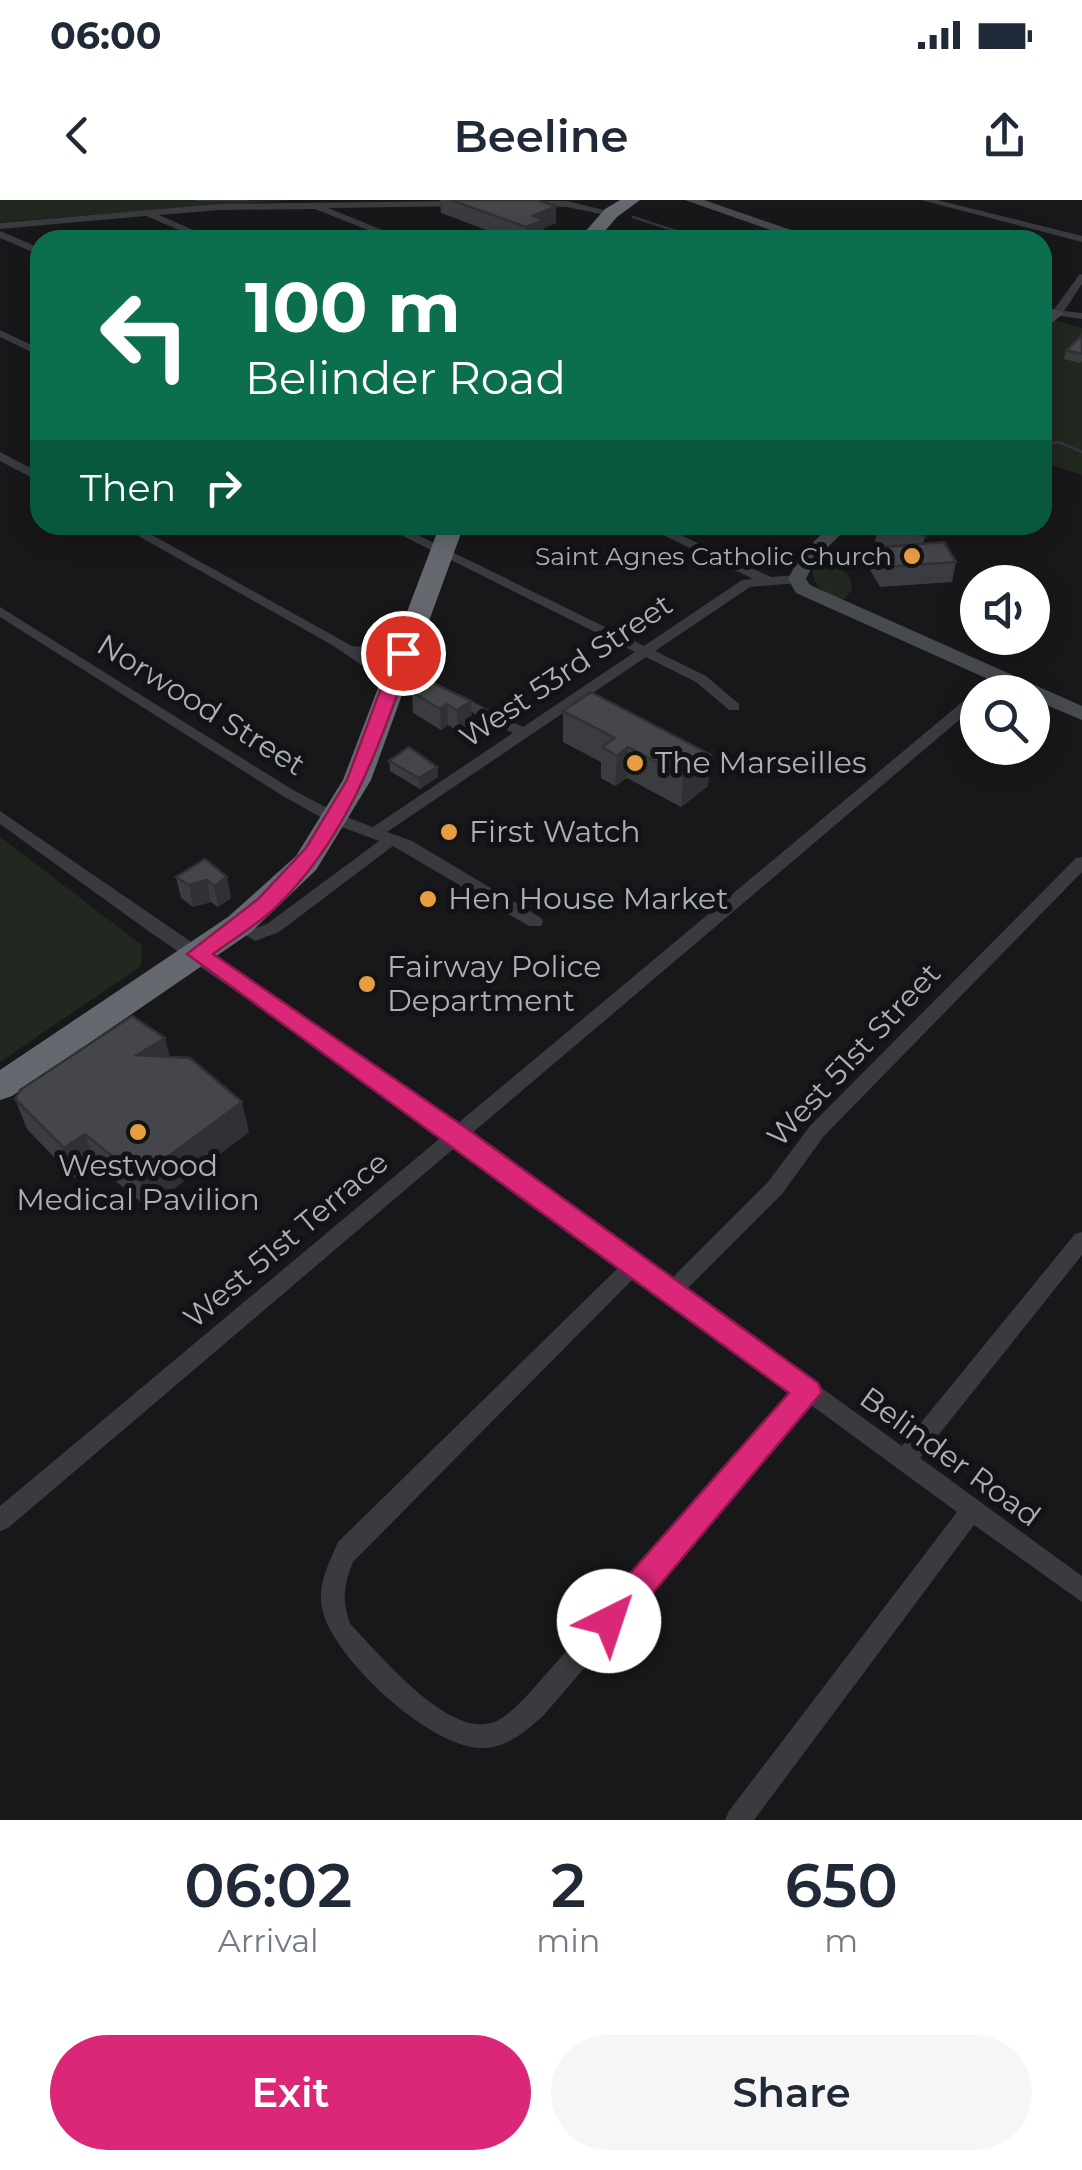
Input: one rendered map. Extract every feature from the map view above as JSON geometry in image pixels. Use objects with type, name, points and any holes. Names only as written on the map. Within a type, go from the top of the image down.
[{"type":"highway","points":[[596,230],[611,213],[632,200]]},
{"type":"highway","points":[[0,1087],[239,925],[306,863],[357,780],[444,547]]},
{"type":"main road","points":[[692,200],[783,230]]},
{"type":"main road","points":[[831,535],[807,558],[796,579],[803,589],[818,599],[995,675]]},
{"type":"main road","points":[[1050,700],[1082,714]]},
{"type":"street","points":[[926,200],[1043,230]]},
{"type":"street","points":[[0,226],[144,212],[309,204],[474,204]]},
{"type":"street","points":[[309,204],[376,230]]},
{"type":"street","points":[[517,204],[567,204],[611,213]]},
{"type":"street","points":[[144,212],[186,230]]},
{"type":"street","points":[[1052,232],[1082,240]]},
{"type":"street","points":[[0,234],[30,248]]},
{"type":"street","points":[[1052,309],[1082,278]]},
{"type":"street","points":[[1052,311],[1082,316]]},
{"type":"street","points":[[0,333],[30,348]]},
{"type":"street","points":[[0,456],[30,472]]},
{"type":"street","points":[[143,535],[348,650],[393,680],[415,678],[524,733]]},
{"type":"street","points":[[409,535],[444,547],[478,570],[712,686],[734,708]]},
{"type":"street","points":[[671,535],[768,580]]},
{"type":"street","points":[[444,547],[452,570],[478,570]]},
{"type":"street","name":"West 53rd Street","points":[[239,925],[255,935],[273,928],[383,836],[499,750],[747,583],[796,579]]},
{"type":"street","name":"Norwood Street","points":[[0,611],[288,793],[336,819],[383,836],[535,922]]},
{"type":"street","points":[[348,650],[403,653]]},
{"type":"street","name":"West 51st Terrace","points":[[0,1520],[960,711]]},
{"type":"street","name":"Belinder Road","points":[[0,816],[458,1135],[1082,1590]]},
{"type":"street","name":"West 51st Street","points":[[672,1291],[774,1188],[816,1130],[1082,862]]},
{"type":"street","points":[[904,1461],[1082,1240]]},
{"type":"street","points":[[634,1265],[346,1550],[330,1586],[332,1614],[343,1633],[447,1730],[486,1737],[510,1728],[534,1706],[808,1392]]},
{"type":"street","points":[[738,1820],[972,1510]]},
{"type":"shaded area","points":[[0,200],[296,200],[0,222]]},
{"type":"shaded area","points":[[1052,319],[1082,328],[1082,475],[1052,465]]},
{"type":"shaded area","points":[[825,561],[850,578],[852,589],[845,599],[825,592],[816,582],[815,562]]},
{"type":"shaded area","points":[[0,837],[142,945],[141,966],[0,1062]]},
{"type":"building","points":[[451,200],[536,200],[556,206],[533,216],[544,220],[526,227]]},
{"type":"building","points":[[1082,335],[1082,354],[1066,350]]},
{"type":"building","points":[[944,542],[956,562],[883,567],[873,548]]},
{"type":"building","points":[[429,681],[471,701],[457,710],[447,704],[440,709],[412,692]]},
{"type":"building","points":[[591,692],[711,755],[683,776],[628,747],[617,756],[602,747],[615,738],[563,711]]},
{"type":"building","points":[[409,747],[437,767],[419,778],[389,761]]},
{"type":"building","points":[[205,859],[227,877],[214,886],[207,880],[189,885],[176,877]]},
{"type":"building","name":"Westwood Medical Pavilion","points":[[132,1016],[165,1038],[137,1055],[190,1058],[242,1102],[139,1178],[85,1134],[64,1148],[15,1099],[20,1090]]},
{"type":"waterway","points":[[196,200],[247,200]]},
{"type":"waterway","points":[[633,217],[673,230]]},
{"type":"waterway","points":[[1052,443],[1082,452]]},
{"type":"place","name":"Saint Agnes Catholic Church","points":[[912,556]]},
{"type":"place","name":"The Marseilles","points":[[635,763]]},
{"type":"place","name":"First Watch","points":[[449,832]]},
{"type":"place","name":"Hen House Market","points":[[428,899]]},
{"type":"place","name":"Fairway Police Department","points":[[367,984]]},
{"type":"place","name":"Westwood Medical Pavilion","points":[[138,1132]]},
{"type":"route","points":[[403,653],[357,780],[314,852],[266,904],[198,954],[458,1135],[808,1392],[609,1621]]}]
